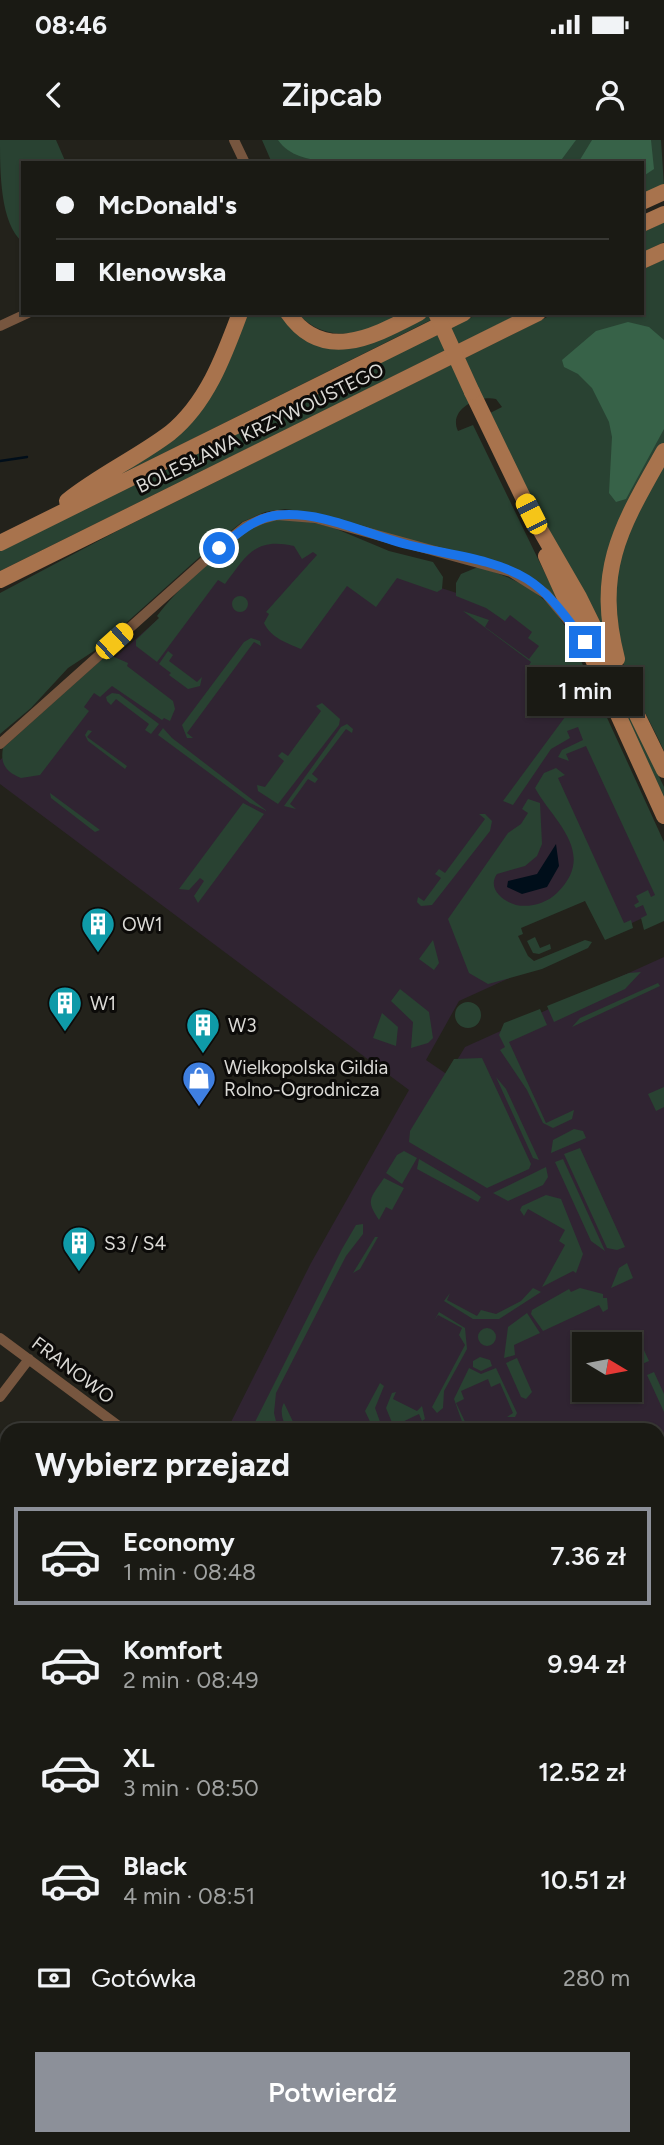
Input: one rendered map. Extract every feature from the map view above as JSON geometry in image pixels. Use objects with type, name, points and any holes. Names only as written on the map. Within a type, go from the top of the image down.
[{"type":"main road","points":[[644,201],[664,192]]},
{"type":"main road","points":[[644,224],[664,214]]},
{"type":"main road","points":[[644,260],[664,250]]},
{"type":"main road","points":[[50,518],[68,499],[144,451],[188,415],[215,374],[239,315]]},
{"type":"main road","points":[[290,315],[302,328],[320,338],[345,342],[373,336],[415,315]]},
{"type":"main road","points":[[437,315],[531,514],[558,558],[629,695],[664,770]]},
{"type":"main road","name":"BOLESŁAWA KRZYWOUSTEGO","points":[[0,543],[460,315]]},
{"type":"main road","name":"BOLESŁAWA KRZYWOUSTEGO","points":[[0,580],[534,315]]},
{"type":"main road","points":[[629,695],[610,632],[609,576],[621,529],[664,451]]},
{"type":"main road","points":[[531,514],[546,558],[664,816]]},
{"type":"street","points":[[234,140],[244,161]]},
{"type":"street","points":[[0,326],[24,315]]},
{"type":"street","points":[[0,744],[246,526],[277,515],[297,515],[511,572],[546,594],[585,642]]},
{"type":"street","name":"FRANOWO","points":[[0,1338],[115,1423]]},
{"type":"street","points":[[0,1397],[29,1359]]},
{"type":"shaded area","points":[[259,529],[528,616],[662,909],[604,936],[585,893],[512,925],[531,968],[459,1001],[426,1060],[448,1075],[465,1047],[664,957],[664,1423],[231,1423],[311,1263],[409,1090],[0,784],[0,760]]},
{"type":"green space","points":[[0,140],[56,140],[65,161],[21,161],[21,240],[10,223],[1,181]]},
{"type":"green space","points":[[262,140],[661,140],[664,186],[644,195],[644,161],[271,161]]},
{"type":"green space","points":[[278,140],[576,140],[560,161],[319,161],[294,153]]},
{"type":"green space","points":[[592,140],[651,140],[654,169],[644,176],[644,161],[579,161]]},
{"type":"green space","points":[[664,222],[664,242],[644,252],[644,232]]},
{"type":"green space","points":[[664,259],[664,443],[633,497],[603,636],[488,414],[502,407],[496,399],[481,399],[461,411],[456,423],[458,431],[473,425],[557,598],[528,575],[492,561],[402,540],[308,512],[285,509],[265,512],[242,522],[213,545],[97,649],[68,668],[31,708],[0,734],[0,593],[119,530],[551,315],[644,315],[644,269]]},
{"type":"green space","points":[[244,315],[283,315],[302,336],[384,336],[426,315],[441,315],[98,486],[172,438]]},
{"type":"green space","points":[[299,315],[402,315],[364,331],[350,333],[336,333],[310,324]]},
{"type":"green space","points":[[476,315],[517,315],[0,571],[0,551]]},
{"type":"green space","points":[[628,322],[649,327],[664,340],[664,429],[626,499],[616,502],[609,493],[612,437],[609,422],[592,388],[578,374],[564,367],[562,360],[596,331]]},
{"type":"green space","points":[[664,459],[664,751],[634,690],[620,653],[614,601],[616,576],[629,528]]},
{"type":"green space","points":[[295,518],[334,528],[389,551],[433,562],[443,577],[442,589],[437,592],[397,578],[376,607],[347,586],[301,649],[275,636],[264,623],[269,614],[266,612],[317,555],[313,552],[302,559],[294,546],[270,544],[261,546],[246,557],[225,584],[218,580],[157,662],[136,646],[136,640],[159,618],[157,616],[175,595],[226,547],[259,524]]},
{"type":"green space","points":[[478,567],[516,581],[538,595],[565,626],[664,842],[664,921],[644,930],[641,918],[647,915],[643,905],[636,908],[634,905],[639,902],[636,896],[648,890],[651,897],[655,895],[586,746],[566,754],[569,761],[558,757],[562,750],[583,740],[578,727],[567,731],[570,738],[551,749],[513,805],[503,801],[565,717],[531,692],[539,680],[526,670],[531,662],[463,611],[489,620],[485,627],[529,659],[539,646],[528,638],[532,632],[510,615],[505,621],[486,608],[456,596],[456,583],[461,574]]},
{"type":"green space","points":[[573,595],[664,787],[664,801]]},
{"type":"green space","points":[[240,596],[246,598],[246,610],[240,612],[234,610],[232,604],[234,598]]},
{"type":"green space","points":[[251,638],[260,641],[261,646],[254,642],[187,733],[193,738],[187,738],[182,725],[244,642]]},
{"type":"green space","points":[[168,651],[173,655],[169,661],[197,682],[202,677],[200,686],[188,689],[169,675],[171,673],[159,664]]},
{"type":"green space","points":[[112,656],[128,663],[127,666],[173,701],[175,709],[170,721],[164,718],[162,720],[112,686],[100,697],[94,693],[84,707],[89,711],[40,775],[21,778],[11,773],[3,763],[3,748],[101,660]]},
{"type":"green space","points":[[112,693],[119,694],[159,724],[151,734],[145,730],[149,724],[116,699],[111,705],[107,701],[106,697]]},
{"type":"green space","points":[[322,703],[340,719],[339,725],[278,804],[258,791],[257,785],[265,787],[284,761],[278,756],[282,752],[288,756],[321,711],[316,706]]},
{"type":"green space","points":[[347,724],[353,729],[352,733],[346,729],[312,774],[318,779],[315,783],[308,779],[290,804],[296,809],[284,806],[341,727]]},
{"type":"green space","points":[[163,728],[172,738],[267,811],[250,803],[158,735]]},
{"type":"green space","points":[[88,730],[92,731],[87,737],[127,766],[125,769],[88,741],[85,735]]},
{"type":"green space","points":[[556,768],[565,775],[558,778],[624,923],[631,920],[633,928],[605,940],[585,901],[521,928],[523,934],[518,936],[528,956],[534,961],[585,940],[592,942],[588,948],[542,969],[488,984],[469,973],[448,919],[508,833],[521,824],[528,813],[522,809],[528,799],[540,803],[542,844],[537,856],[525,866],[497,874],[494,879],[495,889],[511,903],[532,905],[553,897],[569,878],[573,851],[561,825],[535,788],[544,773]]},
{"type":"green space","points":[[50,793],[100,830],[95,832],[51,798]]},
{"type":"green space","points":[[243,803],[264,814],[198,903],[194,896],[204,881],[200,878],[189,890],[179,889]]},
{"type":"green space","points":[[479,814],[485,814],[492,821],[490,831],[432,905],[421,906],[417,902],[418,897],[424,901],[441,878],[435,874],[439,869],[445,873],[485,819]]},
{"type":"green space","points":[[535,937],[540,948],[550,944],[551,949],[539,954],[533,953],[527,941]]},
{"type":"green space","points":[[433,940],[439,963],[434,970],[419,959]]},
{"type":"green space","points":[[641,972],[625,989],[554,1022],[547,1006],[629,973]]},
{"type":"green space","points":[[658,983],[660,986],[572,1027],[580,1018]]},
{"type":"green space","points":[[400,989],[429,1012],[433,1038],[428,1043],[411,1048],[413,1022],[391,1001]]},
{"type":"green space","points":[[468,1002],[477,1006],[481,1015],[477,1024],[468,1028],[459,1024],[455,1015],[459,1006]]},
{"type":"green space","points":[[540,1009],[547,1025],[509,1042],[546,1123],[574,1110],[572,1119],[553,1128],[543,1123],[527,1090],[500,1050],[505,1047],[499,1035],[504,1023]]},
{"type":"green space","points":[[382,1013],[398,1027],[396,1046],[373,1038]]},
{"type":"green space","points":[[482,1058],[531,1164],[529,1169],[487,1188],[409,1142],[410,1131],[454,1059]]},
{"type":"green space","points":[[496,1077],[506,1089],[539,1160],[533,1158]]},
{"type":"green space","points":[[664,1087],[664,1107],[656,1111],[648,1094]]},
{"type":"green space","points":[[574,1129],[583,1131],[586,1138],[551,1153],[553,1140]]},
{"type":"green space","points":[[580,1148],[625,1247],[617,1250],[607,1248],[564,1154]]},
{"type":"green space","points":[[404,1151],[417,1158],[402,1184],[386,1173],[397,1155]]},
{"type":"green space","points":[[419,1159],[473,1191],[481,1197],[478,1202],[417,1169]]},
{"type":"green space","points":[[563,1159],[605,1251],[591,1241],[555,1162]]},
{"type":"green space","points":[[546,1167],[548,1177],[543,1185],[508,1201],[493,1193]]},
{"type":"green space","points":[[384,1178],[404,1188],[392,1210],[386,1207],[379,1220],[371,1200]]},
{"type":"green space","points":[[546,1195],[561,1199],[583,1254],[576,1273],[573,1271],[542,1287],[565,1245],[559,1241],[565,1230],[528,1209],[524,1216],[520,1210],[522,1206]]},
{"type":"green space","points":[[363,1224],[363,1234],[346,1256],[276,1393],[274,1413],[276,1423],[255,1423],[342,1249],[356,1225]]},
{"type":"green space","points":[[375,1237],[378,1237],[360,1269],[353,1273]]},
{"type":"green space","points":[[627,1263],[633,1278],[611,1288],[619,1268]]},
{"type":"green space","points":[[533,1288],[541,1292],[499,1319],[473,1319],[444,1301],[450,1293],[447,1300],[477,1316],[481,1310],[496,1314],[521,1301]]},
{"type":"green space","points":[[580,1288],[603,1294],[603,1298],[607,1298],[608,1309],[603,1312],[599,1305],[543,1331],[531,1314],[532,1310],[569,1289],[571,1292]]},
{"type":"green space","points":[[439,1312],[465,1328],[467,1349],[444,1391],[443,1408],[437,1413],[432,1407],[465,1345],[459,1335],[462,1328],[438,1315],[434,1321]]},
{"type":"green space","points":[[527,1313],[540,1333],[514,1345],[515,1355],[504,1358],[508,1327]]},
{"type":"green space","points":[[487,1328],[493,1331],[496,1337],[493,1343],[487,1346],[481,1343],[478,1337],[481,1331]]},
{"type":"green space","points":[[642,1346],[649,1361],[642,1364]]},
{"type":"green space","points":[[480,1357],[490,1360],[492,1366],[481,1371],[473,1367],[473,1361]]},
{"type":"green space","points":[[517,1358],[532,1392],[526,1399],[521,1397],[506,1363]]},
{"type":"green space","points":[[469,1368],[481,1374],[496,1368],[517,1413],[515,1417],[507,1417],[513,1413],[500,1383],[491,1387],[488,1379],[461,1391],[464,1399],[456,1403],[466,1423],[463,1423],[454,1399]]},
{"type":"green space","points":[[654,1372],[664,1394],[664,1412],[647,1375]]},
{"type":"green space","points":[[380,1383],[384,1386],[375,1408],[380,1423],[371,1423],[365,1411]]},
{"type":"green space","points":[[396,1392],[393,1399],[417,1411],[422,1406],[425,1419],[422,1421],[419,1414],[400,1423],[392,1423],[386,1408],[392,1393]]},
{"type":"green space","points":[[284,1403],[294,1423],[284,1423]]},
{"type":"water","points":[[556,844],[559,866],[547,887],[522,894],[507,887],[508,881],[537,874]]},
{"type":"waterway","points":[[0,461],[27,457]]},
{"type":"place","name":"OW1","points":[[98,954]]},
{"type":"place","name":"W1","points":[[65,1033]]},
{"type":"place","name":"W3","points":[[203,1055]]},
{"type":"place","name":"Wielkopolska Gildia Rolno-Ogrodnicza","points":[[199,1108]]},
{"type":"place","name":"S3 / S4","points":[[79,1273]]},
{"type":"route","points":[[219,548],[246,526],[262,519],[277,515],[315,518],[409,545],[490,564],[519,575],[546,594],[585,642]]}]
